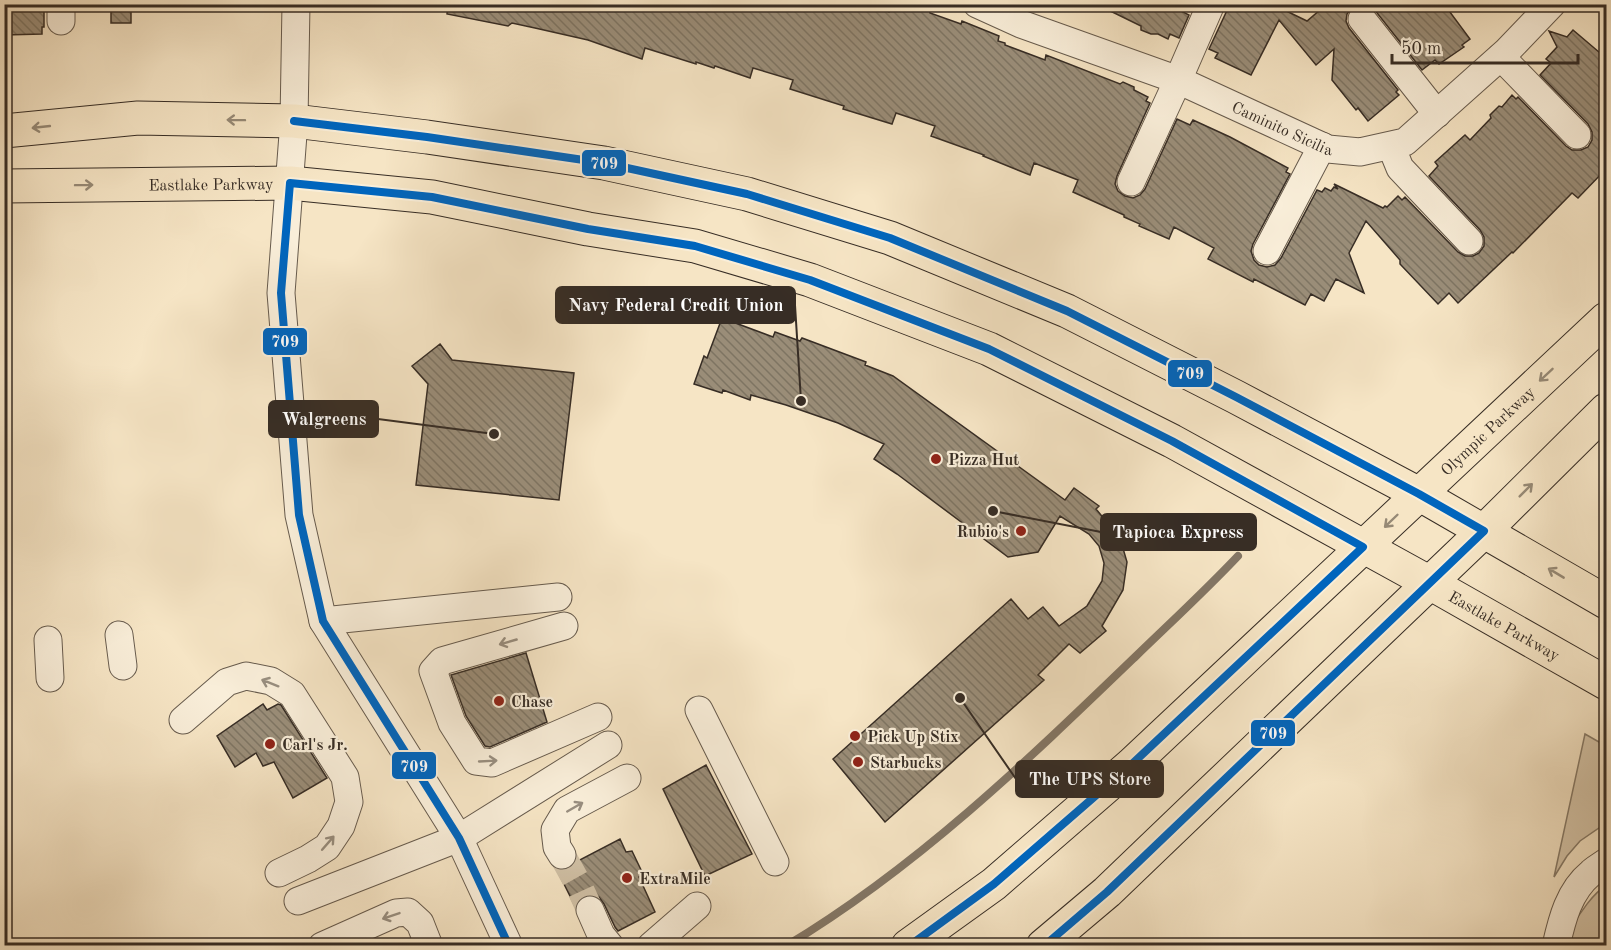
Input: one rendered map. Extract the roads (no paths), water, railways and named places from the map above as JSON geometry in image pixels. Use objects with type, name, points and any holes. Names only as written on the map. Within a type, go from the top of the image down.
[{"type":"main road","points":[[4,131],[138,117],[294,121],[428,137],[604,163],[747,194],[890,238],[1067,311],[1419,494],[1606,602]]},
{"type":"main road","name":"Eastlake Parkway","points":[[4,186],[290,183],[432,197],[588,229],[695,246],[810,280],[989,350],[1172,441],[1606,683]]},
{"type":"main road","name":"Olympic Parkway","points":[[909,945],[994,884],[1122,772],[1606,319]]},
{"type":"main road","points":[[1061,940],[1107,892],[1484,531],[1606,410]]},
{"type":"street","points":[[296,4],[294,121],[280,293],[299,515],[323,621],[459,838],[509,945]]},
{"type":"street","name":"Caminito Sicilia","points":[[977,4],[1021,24],[1178,80],[1328,149],[1360,152],[1405,142],[1500,57],[1552,4]]},
{"type":"street","points":[[1131,182],[1210,4]]},
{"type":"street","points":[[1362,20],[1437,114]]},
{"type":"street","points":[[1500,57],[1577,135]]},
{"type":"street","points":[[1267,251],[1322,146]]},
{"type":"street","points":[[1390,146],[1400,168],[1469,241]]},
{"type":"street","points":[[323,621],[558,597]]},
{"type":"street","points":[[564,626],[442,661],[433,671],[452,723],[476,761],[492,763],[598,717]]},
{"type":"street","points":[[119,635],[123,666]]},
{"type":"street","points":[[48,640],[50,678]]},
{"type":"street","points":[[183,720],[227,682],[246,676],[271,681],[292,694],[345,777],[349,802],[341,826],[327,847],[279,873]]},
{"type":"street","points":[[699,710],[775,862]]},
{"type":"street","points":[[298,901],[459,838],[608,745]]},
{"type":"street","points":[[562,855],[557,847],[555,830],[567,810],[627,778]]},
{"type":"street","points":[[1556,945],[1561,923],[1573,893],[1590,873],[1606,862]]},
{"type":"street","points":[[651,945],[697,906]]},
{"type":"street","points":[[590,910],[601,935],[610,945]]},
{"type":"street","points":[[322,945],[396,913],[408,912],[420,923],[429,945]]},
{"type":"waterway","points":[[786,946],[880,883],[968,812],[1093,697],[1238,556]]},
{"type":"tunnel","points":[[562,855],[590,910]]},
{"type":"place","name":"Navy Federal Credit Union","points":[[801,401]]},
{"type":"place","name":"Walgreens","points":[[494,434]]},
{"type":"place","name":"Pizza Hut","points":[[936,459]]},
{"type":"place","name":"Tapioca Express","points":[[993,511]]},
{"type":"place","name":"Rubio's","points":[[1021,531]]},
{"type":"place","name":"The UPS Store","points":[[960,698]]},
{"type":"place","name":"Chase","points":[[499,701]]},
{"type":"place","name":"Pick Up Stix","points":[[855,736]]},
{"type":"place","name":"Carl's Jr.","points":[[270,744]]},
{"type":"place","name":"Starbucks","points":[[858,762]]},
{"type":"place","name":"ExtraMile","points":[[627,878]]}]
